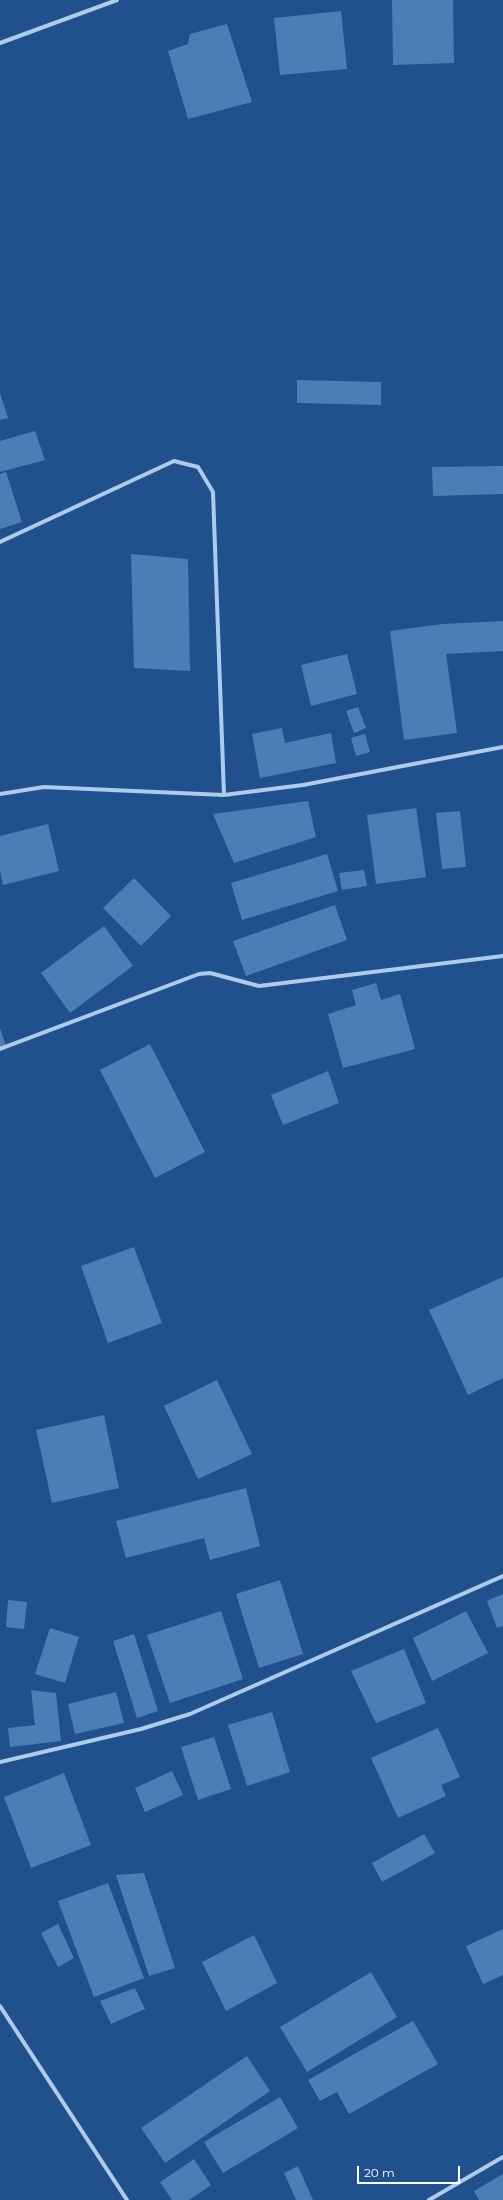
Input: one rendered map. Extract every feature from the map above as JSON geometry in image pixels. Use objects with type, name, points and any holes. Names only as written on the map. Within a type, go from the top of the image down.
[{"type":"street","points":[[0,43],[117,0]]},
{"type":"street","points":[[0,542],[174,461],[198,468],[213,492],[224,795]]},
{"type":"street","points":[[0,794],[44,787],[224,795],[303,785],[503,747]]},
{"type":"street","points":[[0,1049],[199,974],[210,973],[259,986],[503,956]]},
{"type":"street","points":[[0,1762],[141,1729],[190,1714],[503,1576]]},
{"type":"street","points":[[0,2006],[127,2200]]},
{"type":"street","points":[[429,2200],[503,2157]]},
{"type":"building","points":[[392,0],[453,0],[454,63],[393,65]]},
{"type":"building","points":[[341,11],[347,69],[280,75],[274,18]]},
{"type":"building","points":[[227,24],[252,102],[188,119],[168,51],[188,44],[190,34]]},
{"type":"building","points":[[297,380],[381,382],[381,405],[297,403]]},
{"type":"building","points":[[0,393],[8,418],[0,420]]},
{"type":"building","points":[[35,431],[45,460],[0,472],[0,441]]},
{"type":"building","points":[[503,466],[503,494],[433,496],[432,467]]},
{"type":"building","points":[[6,472],[22,522],[0,529],[0,474]]},
{"type":"building","points":[[131,554],[188,559],[190,671],[134,668]]},
{"type":"building","points":[[503,621],[503,651],[446,654],[457,733],[404,740],[390,631],[442,624]]},
{"type":"building","points":[[347,654],[357,694],[311,706],[301,665]]},
{"type":"building","points":[[358,707],[366,728],[354,733],[346,711]]},
{"type":"building","points":[[282,728],[285,743],[331,733],[336,763],[260,778],[252,734]]},
{"type":"building","points":[[365,734],[370,752],[356,756],[351,738]]},
{"type":"building","points":[[308,801],[316,837],[234,863],[213,814]]},
{"type":"building","points":[[416,808],[426,877],[376,884],[367,815]]},
{"type":"building","points":[[460,811],[466,867],[442,869],[436,813]]},
{"type":"building","points":[[48,824],[59,871],[3,885],[0,870],[0,836]]},
{"type":"building","points":[[327,854],[338,891],[242,920],[231,883]]},
{"type":"building","points":[[364,870],[367,886],[342,890],[339,873]]},
{"type":"building","points":[[134,878],[171,916],[141,946],[103,908]]},
{"type":"building","points":[[335,905],[347,940],[246,976],[233,941]]},
{"type":"building","points":[[104,926],[133,966],[70,1013],[41,973]]},
{"type":"building","points":[[376,983],[381,1000],[400,994],[415,1049],[343,1068],[328,1014],[356,1005],[352,990]]},
{"type":"building","points":[[0,1028],[6,1046],[0,1048]]},
{"type":"building","points":[[150,1044],[205,1152],[155,1178],[100,1070]]},
{"type":"building","points":[[328,1071],[339,1103],[283,1125],[271,1095]]},
{"type":"building","points":[[134,1247],[162,1323],[108,1343],[81,1266]]},
{"type":"building","points":[[503,1277],[503,1378],[468,1395],[429,1310]]},
{"type":"building","points":[[217,1380],[252,1454],[198,1479],[164,1406]]},
{"type":"building","points":[[104,1415],[119,1488],[52,1503],[36,1430]]},
{"type":"building","points":[[246,1488],[260,1546],[210,1560],[204,1538],[126,1558],[116,1521]]},
{"type":"building","points":[[280,1580],[303,1654],[259,1668],[236,1594]]},
{"type":"building","points":[[503,1594],[503,1626],[497,1628],[487,1601]]},
{"type":"building","points":[[8,1600],[27,1602],[24,1629],[6,1627]]},
{"type":"building","points":[[221,1611],[243,1679],[170,1703],[147,1635]]},
{"type":"building","points":[[466,1611],[488,1653],[432,1681],[413,1638]]},
{"type":"building","points":[[50,1628],[79,1637],[65,1683],[35,1674]]},
{"type":"building","points":[[134,1634],[158,1711],[137,1718],[113,1641]]},
{"type":"building","points":[[404,1649],[426,1703],[376,1723],[351,1671]]},
{"type":"building","points":[[31,1690],[56,1693],[61,1741],[10,1747],[8,1728],[35,1725]]},
{"type":"building","points":[[116,1692],[124,1723],[75,1734],[68,1704]]},
{"type":"building","points":[[272,1712],[290,1772],[247,1786],[228,1725]]},
{"type":"building","points":[[438,1728],[460,1777],[441,1785],[446,1796],[398,1818],[371,1758]]},
{"type":"building","points":[[214,1737],[231,1789],[198,1800],[181,1747]]},
{"type":"building","points":[[172,1771],[183,1795],[145,1812],[135,1788]]},
{"type":"building","points":[[64,1773],[91,1845],[31,1868],[4,1797]]},
{"type":"building","points":[[424,1834],[435,1853],[382,1882],[372,1863]]},
{"type":"building","points":[[144,1873],[175,1968],[149,1976],[116,1875]]},
{"type":"building","points":[[108,1883],[144,1978],[94,1997],[58,1901]]},
{"type":"building","points":[[58,1924],[74,1958],[58,1967],[41,1933]]},
{"type":"building","points":[[503,1929],[503,1975],[483,1984],[466,1946]]},
{"type":"building","points":[[254,1935],[277,1983],[226,2011],[202,1962]]},
{"type":"building","points":[[371,1972],[397,2017],[307,2072],[280,2027]]},
{"type":"building","points":[[135,1988],[145,2009],[111,2024],[100,2001]]},
{"type":"building","points":[[413,2021],[438,2064],[349,2114],[337,2092],[320,2101],[308,2080]]},
{"type":"building","points":[[247,2056],[270,2091],[165,2163],[141,2128]]},
{"type":"building","points":[[280,2097],[298,2128],[223,2173],[204,2142]]},
{"type":"building","points":[[194,2159],[211,2185],[189,2200],[172,2200],[160,2182]]},
{"type":"building","points":[[298,2166],[313,2200],[296,2200],[284,2173]]},
{"type":"building","points":[[503,2174],[503,2200],[479,2200],[474,2191]]}]
